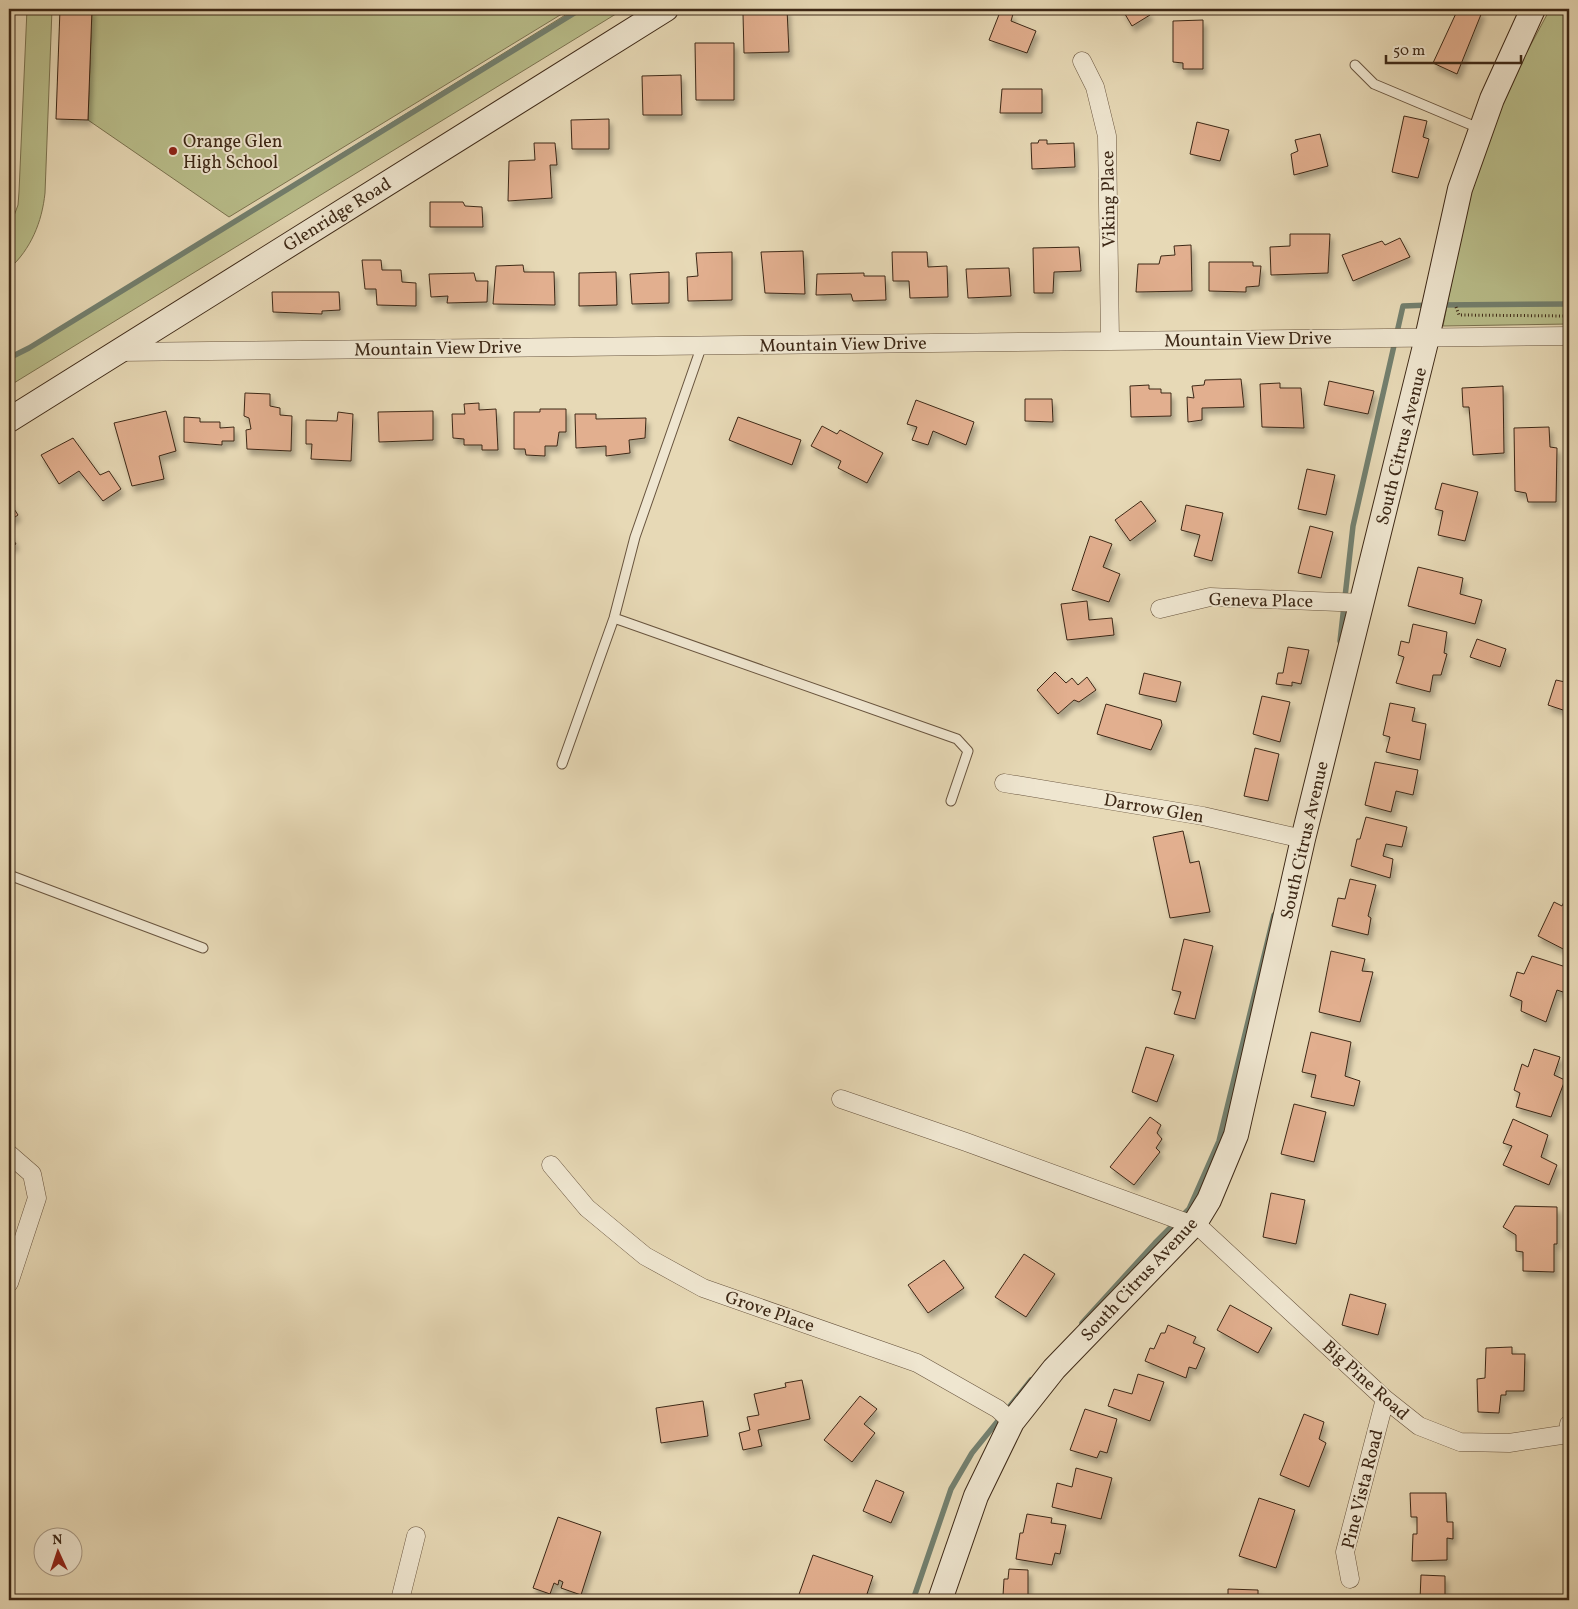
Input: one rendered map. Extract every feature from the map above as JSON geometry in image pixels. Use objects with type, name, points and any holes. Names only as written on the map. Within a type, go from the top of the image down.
[{"type":"street","name":"Glenridge Road","points":[[9,420],[666,9]]},
{"type":"street","name":"South Citrus Avenue","points":[[940,1600],[976,1496],[1012,1422],[1054,1369],[1194,1224],[1209,1200],[1236,1135],[1303,839],[1428,338],[1460,189],[1492,99],[1533,9]]},
{"type":"street","name":"Viking Place","points":[[1082,61],[1095,87],[1107,136],[1110,341]]},
{"type":"street","name":"Mountain View Drive","points":[[116,352],[1569,336]]},
{"type":"street","name":"Geneva Place","points":[[1160,609],[1210,596],[1363,603]]},
{"type":"street","name":"Darrow Glen","points":[[1004,784],[1203,816],[1303,839]]},
{"type":"street","points":[[841,1099],[1194,1224]]},
{"type":"street","points":[[9,1154],[32,1174],[37,1198],[9,1284]]},
{"type":"street","name":"Grove Place","points":[[551,1165],[587,1208],[645,1256],[703,1288],[917,1363],[998,1409],[1012,1422]]},
{"type":"street","name":"Big Pine Road","points":[[1194,1224],[1385,1399],[1419,1426],[1460,1442],[1509,1443],[1569,1432]]},
{"type":"street","name":"Pine Vista Road","points":[[1350,1579],[1345,1552],[1385,1399]]},
{"type":"street","points":[[400,1600],[416,1536]]},
{"type":"lane","points":[[1355,65],[1374,84],[1482,129]]},
{"type":"lane","points":[[562,764],[614,618],[636,537],[702,345]]},
{"type":"lane","points":[[614,618],[957,739],[968,751],[951,801]]},
{"type":"lane","points":[[9,875],[203,948]]},
{"type":"path","points":[[1454,304],[1459,315],[1569,316]]},
{"type":"green space","points":[[27,9],[52,9],[45,193],[41,214],[34,234],[23,253],[9,269],[9,229],[18,205],[19,192]]},
{"type":"green space","name":"Orange Glen High School","points":[[92,9],[570,9],[229,217],[88,120]]},
{"type":"green space","points":[[575,9],[624,9],[9,386],[9,360]]},
{"type":"green space","points":[[1550,9],[1569,9],[1569,324],[1443,326],[1469,193],[1500,102]]},
{"type":"building","points":[[60,9],[92,9],[88,120],[56,119]]},
{"type":"building","points":[[764,9],[787,9],[789,52],[744,53],[743,14],[764,13]]},
{"type":"building","points":[[1122,9],[1146,9],[1150,15],[1132,26]]},
{"type":"building","points":[[1458,9],[1474,9],[1482,12],[1457,74],[1433,63]]},
{"type":"building","points":[[1000,12],[1013,14],[1011,21],[1036,31],[1027,53],[989,40]]},
{"type":"building","points":[[1203,20],[1203,69],[1183,69],[1183,63],[1173,62],[1173,21]]},
{"type":"building","points":[[695,43],[734,43],[734,100],[696,100]]},
{"type":"building","points":[[681,75],[682,115],[643,115],[642,76]]},
{"type":"building","points":[[1002,89],[1042,89],[1042,113],[1000,113]]},
{"type":"building","points":[[1404,116],[1427,121],[1423,137],[1429,139],[1418,178],[1392,172]]},
{"type":"building","points":[[609,119],[609,149],[572,149],[571,120]]},
{"type":"building","points":[[1197,122],[1229,130],[1220,161],[1190,154]]},
{"type":"building","points":[[1320,134],[1328,166],[1294,175],[1291,154],[1298,151],[1295,140]]},
{"type":"building","points":[[1039,140],[1047,140],[1047,144],[1074,143],[1075,167],[1032,169],[1031,143],[1038,143]]},
{"type":"building","points":[[534,143],[555,143],[557,165],[550,165],[552,198],[508,201],[509,161],[535,160]]},
{"type":"building","points":[[430,202],[463,202],[465,206],[482,207],[483,227],[430,227]]},
{"type":"building","points":[[1290,234],[1330,234],[1328,273],[1271,275],[1270,247],[1290,246]]},
{"type":"building","points":[[1400,238],[1410,257],[1353,281],[1342,255],[1382,241],[1385,245]]},
{"type":"building","points":[[1191,245],[1192,291],[1136,292],[1138,264],[1159,264],[1161,256],[1175,255],[1174,246]]},
{"type":"building","points":[[1079,247],[1081,271],[1054,272],[1053,293],[1034,293],[1033,248]]},
{"type":"building","points":[[803,251],[805,294],[765,293],[761,252]]},
{"type":"building","points":[[732,252],[732,300],[688,301],[687,277],[698,276],[696,253]]},
{"type":"building","points":[[892,252],[927,252],[928,267],[947,266],[948,297],[910,298],[909,281],[893,281]]},
{"type":"building","points":[[362,260],[381,260],[382,270],[401,270],[402,282],[416,283],[416,306],[377,305],[376,289],[365,289]]},
{"type":"building","points":[[1209,262],[1253,262],[1253,266],[1261,266],[1259,286],[1246,287],[1246,292],[1209,291]]},
{"type":"building","points":[[523,265],[524,272],[554,272],[555,305],[493,304],[496,266]]},
{"type":"building","points":[[1009,268],[1011,296],[968,298],[966,269]]},
{"type":"building","points":[[616,272],[617,305],[579,306],[579,273]]},
{"type":"building","points":[[669,272],[669,303],[632,304],[630,274]]},
{"type":"building","points":[[474,273],[476,281],[488,281],[487,302],[447,303],[448,296],[431,297],[429,274]]},
{"type":"building","points":[[864,273],[864,276],[885,276],[886,300],[853,301],[851,294],[816,295],[817,274]]},
{"type":"building","points":[[272,292],[339,292],[340,310],[322,311],[322,314],[273,312]]},
{"type":"building","points":[[1241,379],[1244,407],[1202,408],[1202,420],[1188,422],[1187,397],[1194,398],[1192,386],[1204,385],[1205,380]]},
{"type":"building","points":[[1329,381],[1374,391],[1368,414],[1324,405]]},
{"type":"building","points":[[1280,383],[1280,388],[1301,388],[1304,428],[1262,427],[1260,384]]},
{"type":"building","points":[[1149,385],[1149,389],[1161,389],[1161,393],[1171,393],[1171,416],[1131,417],[1130,386]]},
{"type":"building","points":[[1503,386],[1504,453],[1473,455],[1469,407],[1463,407],[1462,388]]},
{"type":"building","points":[[245,393],[270,394],[270,406],[280,408],[280,415],[292,416],[291,451],[247,449],[246,430],[251,429],[249,418],[244,416]]},
{"type":"building","points":[[1025,399],[1052,399],[1053,422],[1025,421]]},
{"type":"building","points":[[916,400],[974,422],[966,445],[933,431],[928,445],[912,440],[917,427],[907,424]]},
{"type":"building","points":[[479,403],[479,410],[496,409],[498,450],[482,450],[482,445],[464,445],[464,439],[453,438],[452,414],[465,414],[464,404]]},
{"type":"building","points":[[540,409],[566,409],[566,432],[559,432],[557,446],[545,446],[545,456],[526,455],[525,449],[514,449],[514,412],[540,412]]},
{"type":"building","points":[[166,411],[176,451],[159,456],[164,479],[132,486],[114,423]]},
{"type":"building","points":[[433,411],[433,440],[379,442],[378,412]]},
{"type":"building","points":[[338,412],[353,414],[351,461],[311,459],[312,444],[306,444],[306,420],[337,421]]},
{"type":"building","points":[[575,414],[596,414],[596,419],[646,418],[645,438],[629,440],[630,453],[606,456],[606,446],[576,448]]},
{"type":"building","points":[[184,417],[200,418],[200,422],[220,422],[220,428],[234,427],[234,441],[222,441],[222,445],[184,442]]},
{"type":"building","points":[[738,417],[801,440],[792,465],[729,440]]},
{"type":"building","points":[[822,426],[837,434],[840,430],[883,453],[867,483],[838,468],[841,461],[811,446]]},
{"type":"building","points":[[1549,427],[1550,447],[1557,448],[1556,502],[1528,502],[1526,493],[1515,491],[1514,428]]},
{"type":"building","points":[[73,438],[100,475],[109,471],[121,489],[103,501],[79,471],[59,484],[41,455]]},
{"type":"building","points":[[1307,469],[1335,475],[1326,515],[1298,509]]},
{"type":"building","points":[[1442,483],[1478,492],[1465,541],[1438,535],[1443,511],[1435,509]]},
{"type":"building","points":[[9,501],[18,515],[9,521]]},
{"type":"building","points":[[1141,501],[1156,521],[1130,541],[1115,520]]},
{"type":"building","points":[[1186,505],[1223,513],[1212,561],[1194,556],[1200,535],[1181,530]]},
{"type":"building","points":[[1310,526],[1333,532],[1321,578],[1298,573]]},
{"type":"building","points":[[9,533],[16,544],[9,548]]},
{"type":"building","points":[[1090,536],[1112,544],[1103,567],[1120,574],[1109,602],[1072,590]]},
{"type":"building","points":[[1418,567],[1463,578],[1460,594],[1482,600],[1475,624],[1408,606]]},
{"type":"building","points":[[1087,601],[1089,620],[1112,618],[1114,635],[1067,640],[1061,604]]},
{"type":"building","points":[[1413,624],[1447,632],[1444,653],[1447,654],[1441,675],[1433,675],[1430,692],[1396,683],[1404,657],[1398,655],[1401,641],[1409,643]]},
{"type":"building","points":[[1477,639],[1506,649],[1500,667],[1470,657]]},
{"type":"building","points":[[1288,647],[1309,650],[1301,684],[1292,682],[1292,686],[1276,684],[1278,673],[1283,673]]},
{"type":"building","points":[[1055,672],[1066,683],[1072,678],[1078,685],[1087,677],[1096,690],[1079,702],[1074,700],[1058,714],[1037,690]]},
{"type":"building","points":[[1144,673],[1181,682],[1176,702],[1139,694]]},
{"type":"building","points":[[1566,679],[1569,680],[1569,712],[1548,705],[1556,680],[1565,682]]},
{"type":"building","points":[[1262,696],[1290,702],[1280,742],[1253,734]]},
{"type":"building","points":[[1390,703],[1415,708],[1412,721],[1426,724],[1420,760],[1386,752],[1390,737],[1383,735]]},
{"type":"building","points":[[1106,704],[1161,720],[1162,725],[1151,750],[1097,734]]},
{"type":"building","points":[[1255,748],[1279,754],[1268,801],[1244,796]]},
{"type":"building","points":[[1375,762],[1418,770],[1413,795],[1396,791],[1391,812],[1365,805]]},
{"type":"building","points":[[1366,817],[1407,827],[1402,847],[1386,844],[1383,856],[1393,859],[1390,878],[1351,866],[1357,839],[1360,839]]},
{"type":"building","points":[[1183,831],[1190,863],[1199,861],[1210,912],[1170,918],[1153,837]]},
{"type":"building","points":[[1350,879],[1376,885],[1368,916],[1371,918],[1368,935],[1332,926],[1338,898],[1345,899]]},
{"type":"building","points":[[1569,891],[1569,952],[1538,936],[1554,902],[1562,906]]},
{"type":"building","points":[[1184,939],[1213,946],[1195,1019],[1174,1014],[1181,992],[1172,990]]},
{"type":"building","points":[[1331,951],[1365,959],[1362,971],[1373,972],[1360,1022],[1319,1012]]},
{"type":"building","points":[[1532,956],[1569,968],[1569,994],[1557,990],[1546,1022],[1521,1011],[1522,1001],[1510,996],[1517,972],[1524,974]]},
{"type":"building","points":[[1311,1032],[1351,1042],[1345,1076],[1360,1081],[1354,1106],[1311,1097],[1316,1075],[1302,1072]]},
{"type":"building","points":[[1146,1047],[1174,1055],[1157,1102],[1132,1092]]},
{"type":"building","points":[[1534,1049],[1560,1057],[1554,1075],[1565,1080],[1551,1117],[1516,1107],[1520,1093],[1514,1090],[1522,1064],[1528,1067]]},
{"type":"building","points":[[1294,1104],[1326,1112],[1314,1162],[1281,1154]]},
{"type":"building","points":[[1150,1117],[1161,1125],[1157,1133],[1162,1139],[1156,1148],[1160,1152],[1134,1185],[1110,1167]]},
{"type":"building","points":[[1513,1119],[1548,1135],[1541,1157],[1557,1165],[1549,1185],[1503,1165],[1512,1146],[1503,1143]]},
{"type":"building","points":[[1271,1193],[1305,1200],[1296,1244],[1263,1237]]},
{"type":"building","points":[[1515,1206],[1557,1207],[1557,1244],[1554,1244],[1554,1272],[1523,1271],[1523,1252],[1516,1251],[1516,1235],[1503,1227]]},
{"type":"building","points":[[1024,1254],[1055,1274],[1026,1317],[995,1297]]},
{"type":"building","points":[[944,1260],[964,1288],[928,1313],[908,1285]]},
{"type":"building","points":[[1350,1294],[1386,1304],[1378,1335],[1342,1325]]},
{"type":"building","points":[[1230,1305],[1272,1328],[1258,1353],[1217,1330]]},
{"type":"building","points":[[1168,1325],[1196,1337],[1193,1343],[1205,1348],[1196,1369],[1189,1367],[1186,1378],[1145,1361],[1150,1348],[1154,1349],[1161,1333],[1165,1333]]},
{"type":"building","points":[[1512,1347],[1512,1354],[1525,1354],[1524,1391],[1506,1391],[1506,1395],[1501,1395],[1499,1413],[1478,1412],[1477,1379],[1485,1378],[1486,1348]]},
{"type":"building","points":[[1138,1374],[1164,1382],[1150,1421],[1108,1406],[1114,1389],[1132,1394]]},
{"type":"building","points":[[802,1380],[810,1419],[758,1430],[762,1446],[743,1450],[739,1433],[750,1430],[747,1417],[759,1415],[754,1394],[786,1387],[785,1383]]},
{"type":"building","points":[[860,1396],[877,1409],[864,1424],[875,1433],[852,1462],[824,1440]]},
{"type":"building","points":[[703,1401],[708,1436],[661,1443],[656,1408]]},
{"type":"building","points":[[1085,1409],[1117,1419],[1107,1453],[1100,1451],[1097,1458],[1070,1450]]},
{"type":"building","points":[[1304,1414],[1324,1422],[1319,1439],[1326,1443],[1309,1487],[1280,1475]]},
{"type":"building","points":[[1076,1468],[1112,1478],[1101,1519],[1052,1507],[1057,1483],[1072,1487]]},
{"type":"building","points":[[876,1480],[904,1492],[891,1523],[863,1511]]},
{"type":"building","points":[[1410,1493],[1446,1493],[1447,1522],[1453,1522],[1453,1539],[1447,1538],[1447,1560],[1412,1561],[1413,1534],[1417,1534],[1417,1517],[1411,1517]]},
{"type":"building","points":[[1259,1498],[1295,1510],[1276,1568],[1239,1556]]},
{"type":"building","points":[[1027,1514],[1052,1518],[1051,1523],[1066,1525],[1060,1554],[1055,1553],[1052,1565],[1016,1559],[1020,1533],[1023,1533]]},
{"type":"building","points":[[558,1517],[601,1532],[581,1595],[561,1588],[563,1582],[559,1580],[558,1585],[554,1583],[550,1594],[533,1588]]},
{"type":"building","points":[[813,1555],[873,1576],[865,1600],[797,1600]]},
{"type":"building","points":[[1009,1569],[1028,1570],[1028,1600],[997,1600],[998,1596],[1003,1596],[1004,1579],[1008,1579]]},
{"type":"building","points":[[1421,1575],[1445,1576],[1445,1600],[1420,1600]]},
{"type":"building","points":[[1228,1589],[1258,1590],[1258,1600],[1228,1600]]},
{"type":"waterway","points":[[9,358],[29,348],[581,9]]},
{"type":"waterway","points":[[1439,305],[1569,304]]},
{"type":"waterway","points":[[1340,641],[1353,526],[1403,306],[1430,305]]},
{"type":"waterway","points":[[1082,1323],[1155,1243],[1189,1209],[1219,1141],[1274,915]]},
{"type":"waterway","points":[[913,1600],[951,1489],[972,1453],[1031,1380]]},
{"type":"place","name":"Orange Glen High School","points":[[173,151]]}]
